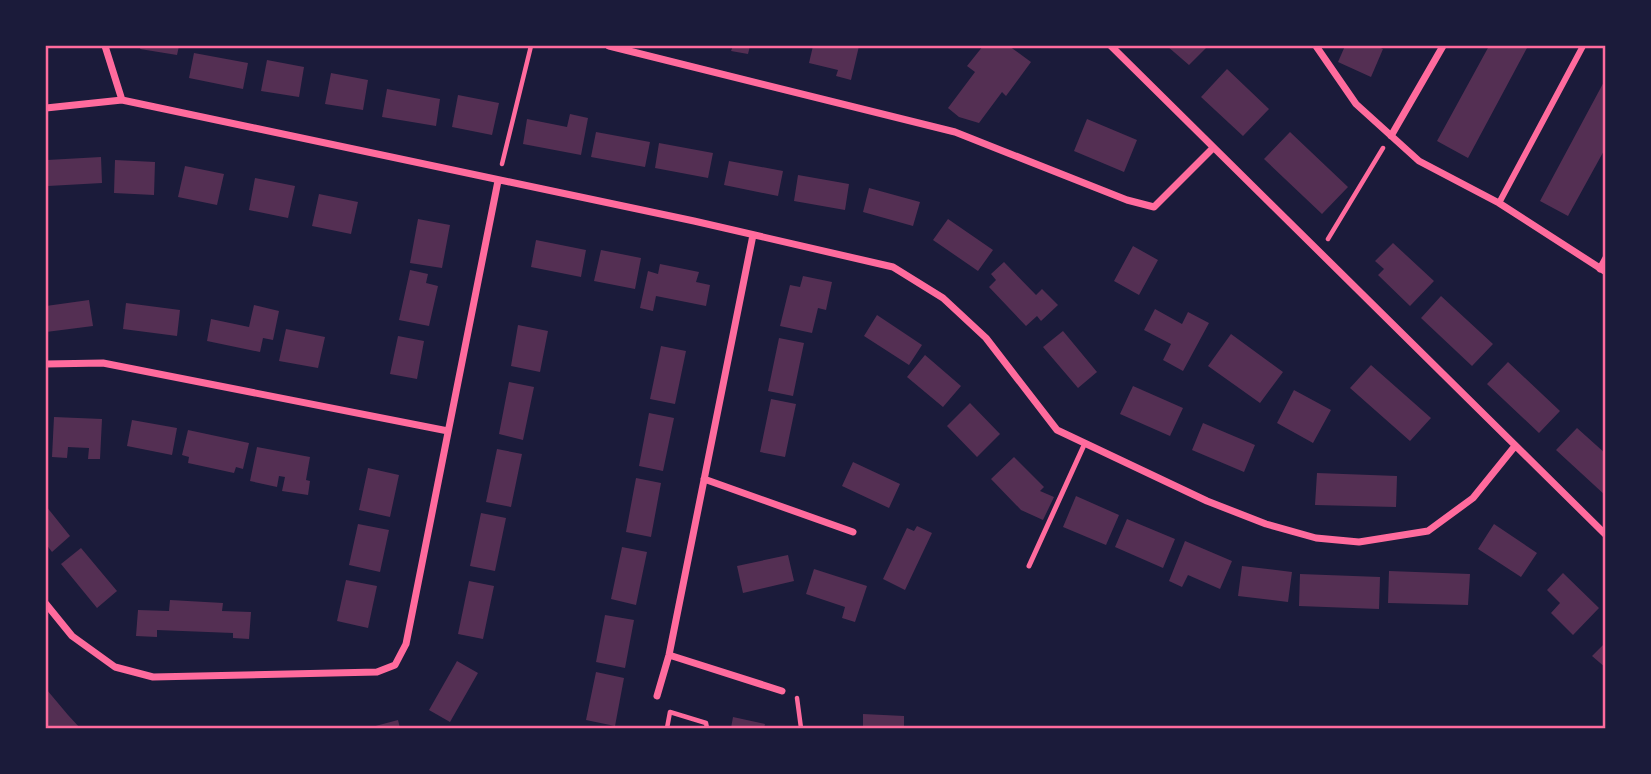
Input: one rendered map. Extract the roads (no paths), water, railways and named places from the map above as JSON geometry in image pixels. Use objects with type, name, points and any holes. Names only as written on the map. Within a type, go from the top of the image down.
[{"type":"street","points":[[105,46],[122,100]]},
{"type":"street","points":[[609,46],[955,132],[1128,200],[1154,207],[1213,148]]},
{"type":"street","points":[[1111,46],[1605,535]]},
{"type":"street","points":[[1316,46],[1356,104],[1419,160],[1499,204],[1603,270],[1605,258]]},
{"type":"street","points":[[1391,136],[1443,46]]},
{"type":"street","points":[[1499,204],[1583,46]]},
{"type":"street","points":[[46,108],[122,100],[893,267],[952,306],[986,338],[1057,429],[1207,501],[1266,524],[1317,538],[1359,542],[1428,531],[1473,498],[1515,446]]},
{"type":"street","points":[[46,604],[72,636],[115,667],[153,677],[377,672],[395,666],[406,644],[498,181]]},
{"type":"street","points":[[657,696],[669,655],[753,235]]},
{"type":"street","points":[[46,364],[103,363],[448,431]]},
{"type":"street","points":[[704,479],[853,532]]},
{"type":"street","points":[[669,655],[782,691]]},
{"type":"lane","points":[[1029,566],[1085,443]]}]
